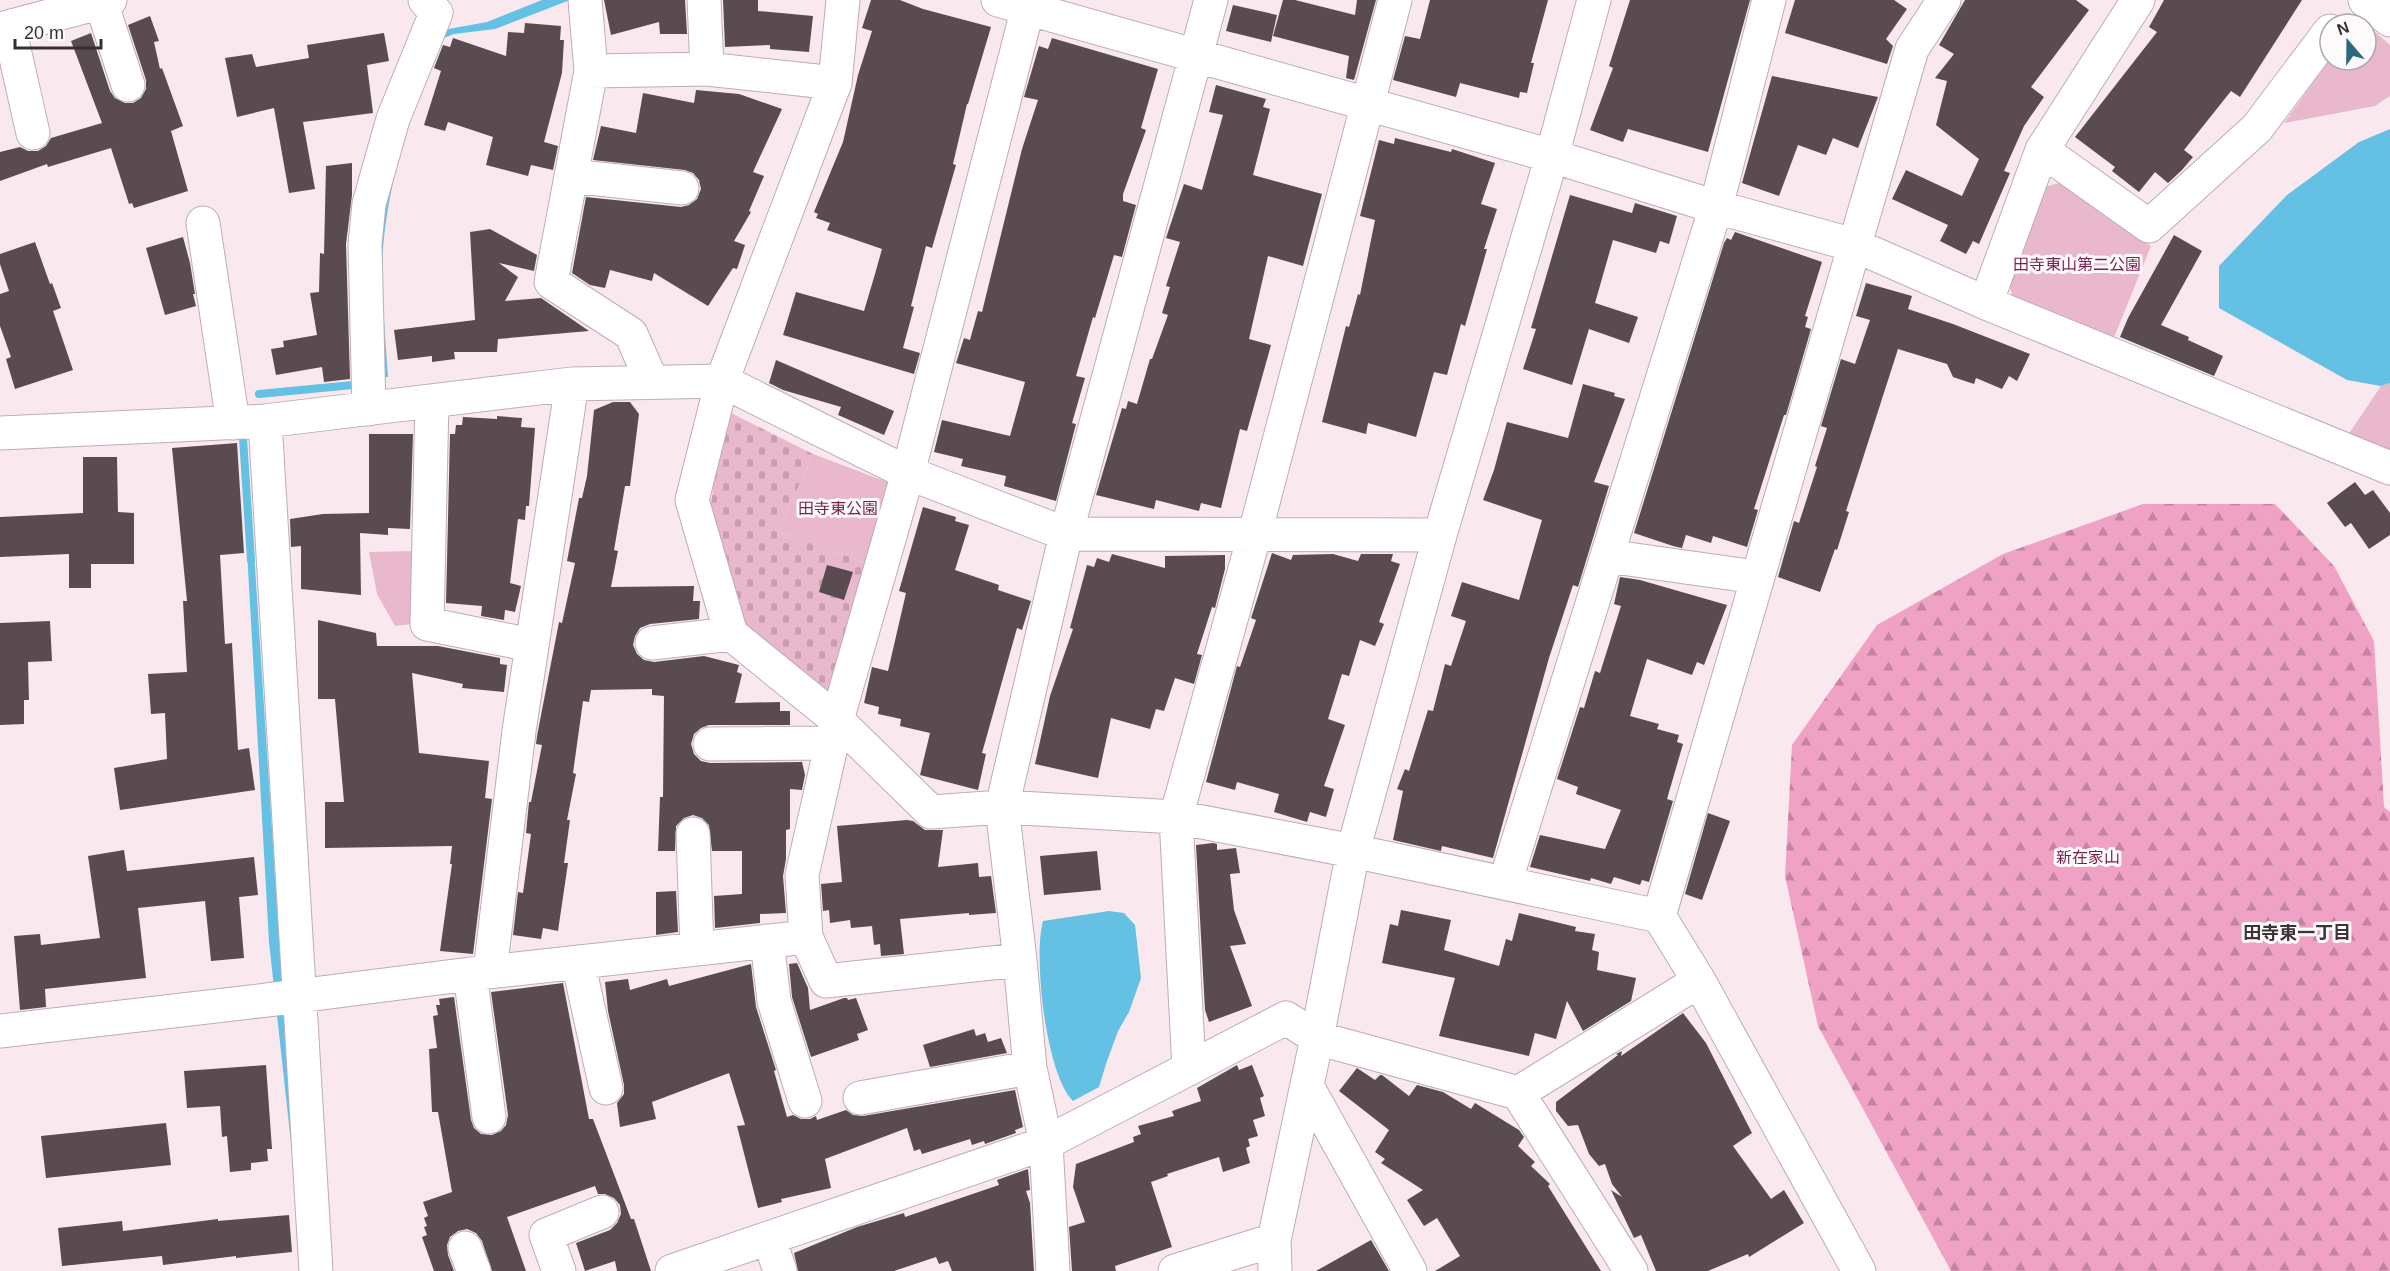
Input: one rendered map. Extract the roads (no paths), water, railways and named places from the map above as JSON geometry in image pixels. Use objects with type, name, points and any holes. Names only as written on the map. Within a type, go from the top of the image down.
[{"type":"street","points":[[369,409],[365,244],[369,204],[393,119],[436,13],[425,0]]},
{"type":"street","points":[[585,0],[591,71],[551,282],[631,334],[652,382]]},
{"type":"street","points":[[704,0],[708,69]]},
{"type":"street","points":[[843,0],[835,83],[722,381],[692,500],[731,634],[835,732],[931,812],[1002,807],[1176,817],[1353,851],[1659,916],[1699,981],[1859,1271]]},
{"type":"street","points":[[1053,1271],[1046,1143],[1030,1068],[1002,807],[1066,534],[1211,0]]},
{"type":"street","points":[[1189,1069],[1176,817],[1255,533],[1395,0]]},
{"type":"street","points":[[1175,1271],[1275,1256],[1353,851],[1440,535],[1552,156],[1594,0]]},
{"type":"street","points":[[1505,883],[1716,207],[1769,0]]},
{"type":"street","points":[[1659,916],[1912,49],[1944,0]]},
{"type":"street","points":[[1986,303],[2042,150],[2138,0]]},
{"type":"street","points":[[2365,0],[2390,20]]},
{"type":"street","points":[[33,133],[4,28],[87,3],[128,85]]},
{"type":"street","points":[[1020,960],[826,981],[806,937],[802,874],[835,732],[908,473],[1019,3],[1195,57],[1552,156],[1716,207],[1854,245],[1986,303],[2390,468]]},
{"type":"street","points":[[2042,150],[2149,226],[2257,128],[2318,47]]},
{"type":"street","points":[[591,71],[708,69],[835,83]]},
{"type":"street","points":[[571,176],[682,188]]},
{"type":"street","points":[[203,223],[233,423]]},
{"type":"street","points":[[2,426],[265,421],[572,384],[722,381],[908,473],[1066,534],[1440,535]]},
{"type":"street","points":[[489,1117],[480,972],[572,384]]},
{"type":"street","points":[[432,401],[427,624],[531,645]]},
{"type":"street","points":[[265,421],[283,998],[316,1271]]},
{"type":"street","points":[[1607,556],[1756,578]]},
{"type":"street","points":[[652,643],[731,634]]},
{"type":"street","points":[[710,744],[835,732]]},
{"type":"street","points":[[693,834],[697,949]]},
{"type":"street","points":[[0,1031],[480,972],[806,937]]},
{"type":"street","points":[[767,941],[774,1001],[805,1101]]},
{"type":"street","points":[[578,962],[606,1088]]},
{"type":"street","points":[[1518,1093],[1699,981]]},
{"type":"street","points":[[672,1271],[1046,1143],[1286,1018],[1317,1038],[1518,1093],[1630,1271]]},
{"type":"street","points":[[860,1098],[1030,1068]]},
{"type":"street","points":[[1307,1086],[1410,1271]]},
{"type":"street","points":[[559,1271],[546,1235],[602,1212]]},
{"type":"street","points":[[769,1238],[780,1271]]},
{"type":"water","points":[[542,0],[570,0],[495,29],[454,34],[441,39],[408,129],[390,198],[383,260],[388,377],[377,378],[380,182],[443,30],[487,22]]},
{"type":"water","points":[[2390,129],[2390,383],[2381,386],[2347,380],[2219,308],[2219,266],[2287,195],[2359,142]]},
{"type":"water","points":[[247,551],[254,551],[282,985],[305,1185],[305,1271],[269,942]]},
{"type":"water","points":[[1109,911],[1124,913],[1135,925],[1141,978],[1129,1012],[1118,1031],[1099,1087],[1073,1101],[1056,1067],[1044,1015],[1040,961],[1043,921]]},
{"type":"waterway","points":[[259,394],[353,385]]},
{"type":"waterway","points":[[243,438],[251,560]]},
{"type":"district","name":"田寺東一丁目","points":[[2297,933]]},
{"type":"park label","name":"田寺東山第二公園","points":[[2077,264]]},
{"type":"park label","name":"田寺東公園","points":[[838,508]]},
{"type":"park label","name":"新在家山","points":[[2088,857]]}]
